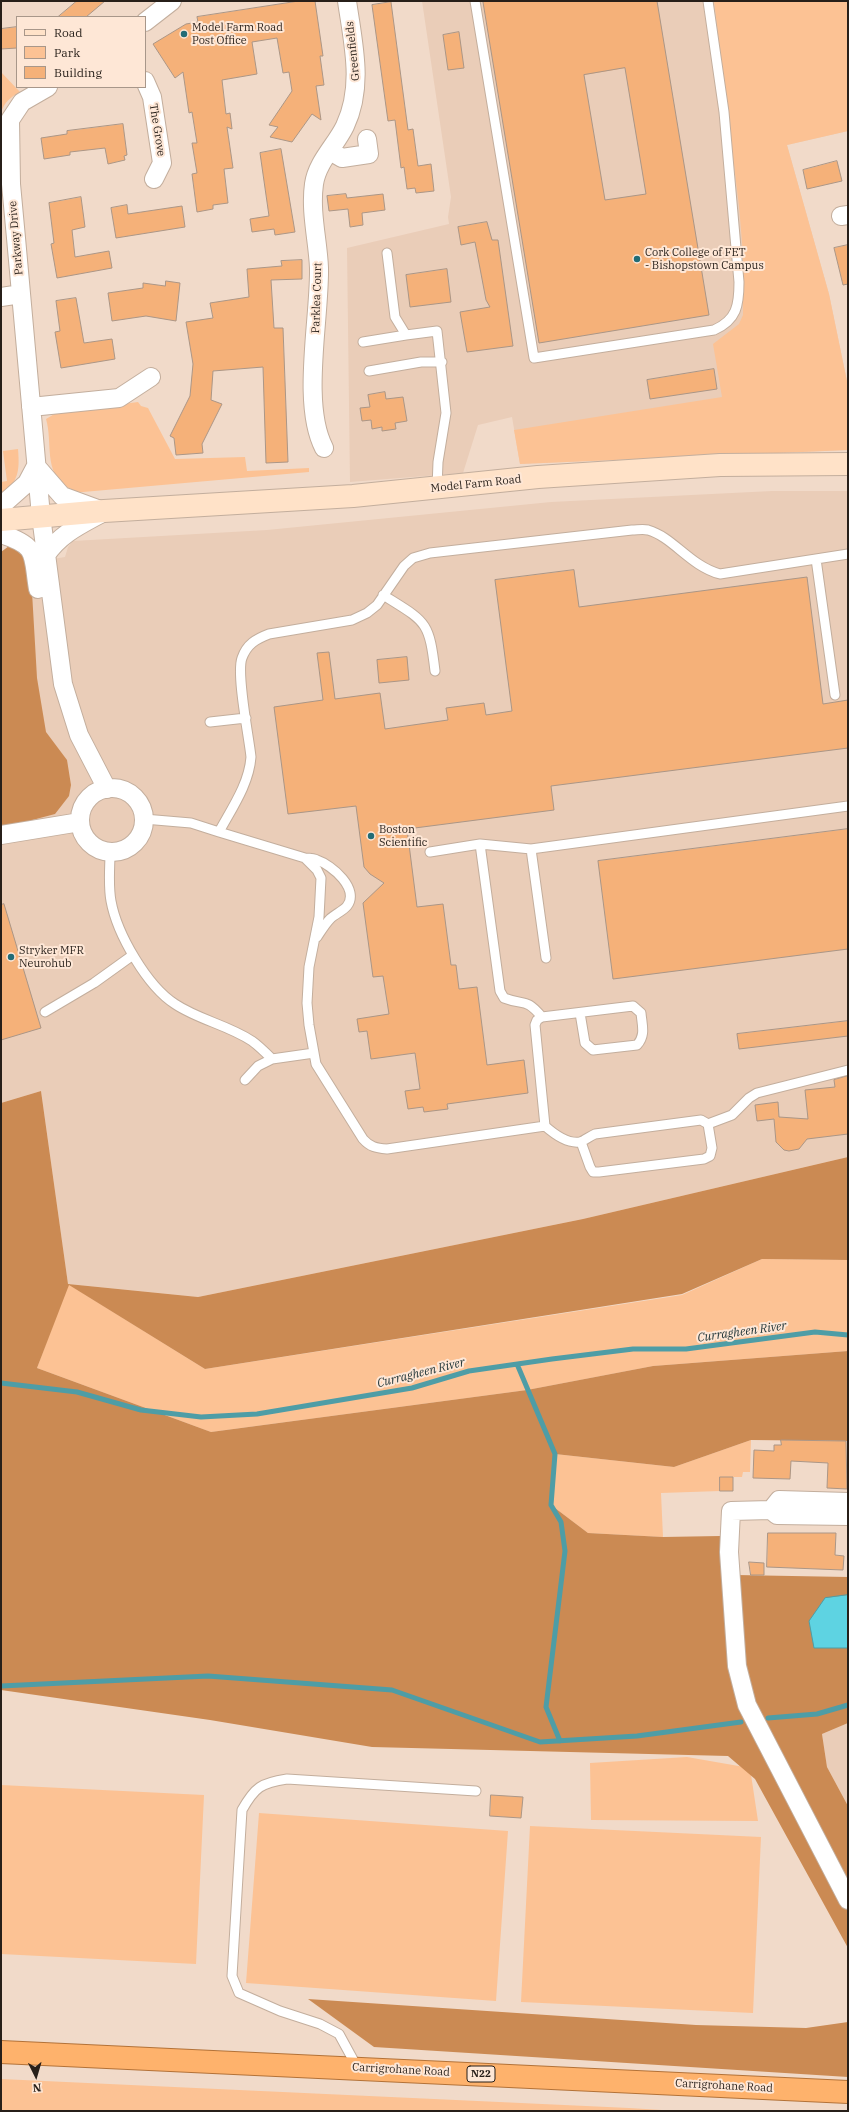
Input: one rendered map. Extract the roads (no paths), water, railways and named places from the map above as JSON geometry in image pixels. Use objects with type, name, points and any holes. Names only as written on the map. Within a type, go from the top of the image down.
[{"type":"highway","name":"Carrigrohane Road","points":[[1,2052],[848,2092]]},
{"type":"main road","name":"Model Farm Road","points":[[1,520],[104,511],[353,496],[538,477],[720,465],[848,464]]},
{"type":"street","points":[[146,21],[172,1]]},
{"type":"street","name":"Greenfields","points":[[346,124],[356,93],[356,79],[347,1]]},
{"type":"street","name":"The Grove","points":[[146,82],[152,97],[162,164],[154,180]]},
{"type":"street","name":"Parkway Drive","points":[[46,88],[22,102],[10,120],[11,184],[30,407],[41,516],[63,684],[79,735],[106,789]]},
{"type":"street","name":"Parklea Court","points":[[324,448],[317,429],[313,383],[319,269],[314,198],[317,175],[346,124]]},
{"type":"street","points":[[330,151],[342,158],[368,154],[367,139]]},
{"type":"street","points":[[1,297],[21,294]]},
{"type":"street","points":[[30,407],[118,398],[151,377]]},
{"type":"street","points":[[1,506],[27,483],[36,466]]},
{"type":"street","name":"Model Farm Road","points":[[36,466],[62,496],[104,511]]},
{"type":"street","points":[[46,555],[54,543],[65,533],[104,511]]},
{"type":"street","points":[[1,534],[20,540],[32,551],[43,616],[55,627]]},
{"type":"street","points":[[106,789],[118,789],[128,792],[136,799],[142,808],[144,819],[143,829],[132,845],[124,850],[110,852],[95,847],[87,841],[82,832],[80,822],[81,813],[90,797],[106,789]]},
{"type":"street","points":[[1,835],[80,822]]},
{"type":"street","points":[[770,1510],[779,1500],[848,1502]]},
{"type":"street","points":[[848,1516],[777,1515],[770,1510],[731,1511],[729,1552],[737,1666],[746,1705],[848,1900]]},
{"type":"lane","points":[[475,1],[534,358],[714,330],[727,324],[733,315],[739,294],[739,282],[724,112],[708,1]]},
{"type":"lane","points":[[387,253],[395,317],[406,335]]},
{"type":"lane","points":[[363,342],[438,331],[446,413],[438,462],[437,488]]},
{"type":"lane","points":[[369,371],[421,362],[442,362]]},
{"type":"lane","points":[[219,832],[245,783],[250,770],[252,757],[240,664],[247,648],[256,639],[269,634],[352,620],[367,614],[377,604],[404,566],[413,558],[430,553],[632,530],[648,530],[654,533],[707,571],[720,574],[848,554]]},
{"type":"lane","points":[[816,559],[835,695]]},
{"type":"lane","points":[[383,596],[414,614],[426,626],[431,638],[436,671]]},
{"type":"lane","points":[[210,722],[246,718]]},
{"type":"lane","points":[[430,852],[480,844],[531,849],[848,806]]},
{"type":"lane","points":[[144,819],[190,823],[305,858],[318,860],[331,868],[342,878],[350,890],[351,898],[347,906],[330,919],[314,942]]},
{"type":"lane","points":[[480,844],[500,991],[504,998],[523,1001],[532,1005],[542,1017]]},
{"type":"lane","points":[[531,849],[546,958]]},
{"type":"lane","points":[[110,852],[111,903],[119,929],[133,955],[150,980],[175,1004],[252,1041],[272,1059]]},
{"type":"lane","points":[[305,858],[317,870],[321,878],[321,898],[310,967],[307,1003],[316,1064],[363,1139],[376,1148],[387,1149],[545,1126]]},
{"type":"lane","points":[[45,1012],[94,984],[133,955]]},
{"type":"lane","points":[[580,1013],[585,1043],[593,1050],[637,1045],[642,1040],[641,1012],[632,1006],[542,1017],[537,1020],[536,1025],[545,1126],[555,1135],[569,1141],[581,1142],[594,1134],[701,1120],[708,1124]]},
{"type":"lane","points":[[245,1080],[258,1066],[272,1059],[314,1053]]},
{"type":"lane","points":[[708,1124],[732,1114],[749,1098],[757,1093],[848,1070]]},
{"type":"lane","points":[[581,1142],[593,1172],[704,1159],[710,1156],[712,1148],[708,1124]]},
{"type":"lane","points":[[357,2068],[339,2034],[320,2024],[280,2011],[239,1993],[232,1976],[242,1810],[252,1792],[268,1782],[287,1779],[476,1791]]},
{"type":"water","points":[[848,1595],[848,1648],[814,1648],[809,1621],[825,1598]]},
{"type":"waterway","name":"Curragheen River","points":[[1,1383],[77,1392],[141,1410],[201,1417],[257,1414],[412,1388],[469,1371],[552,1359],[633,1349],[686,1349],[815,1332],[848,1335]]},
{"type":"waterway","points":[[517,1364],[555,1454],[551,1505],[561,1522],[565,1551],[546,1707],[560,1741]]},
{"type":"waterway","points":[[1,1686],[208,1676],[392,1690],[540,1742],[637,1736],[741,1722]]},
{"type":"waterway","points":[[768,1718],[817,1714],[848,1705]]},
{"type":"place","name":"Model Farm Road Post Office","points":[[184,34]]},
{"type":"place","name":"Cork College of FET - Bishopstown Campus","points":[[637,259]]},
{"type":"place","name":"Boston Scientific","points":[[371,836]]},
{"type":"place","name":"Stryker MFR Neurohub","points":[[11,957]]}]
